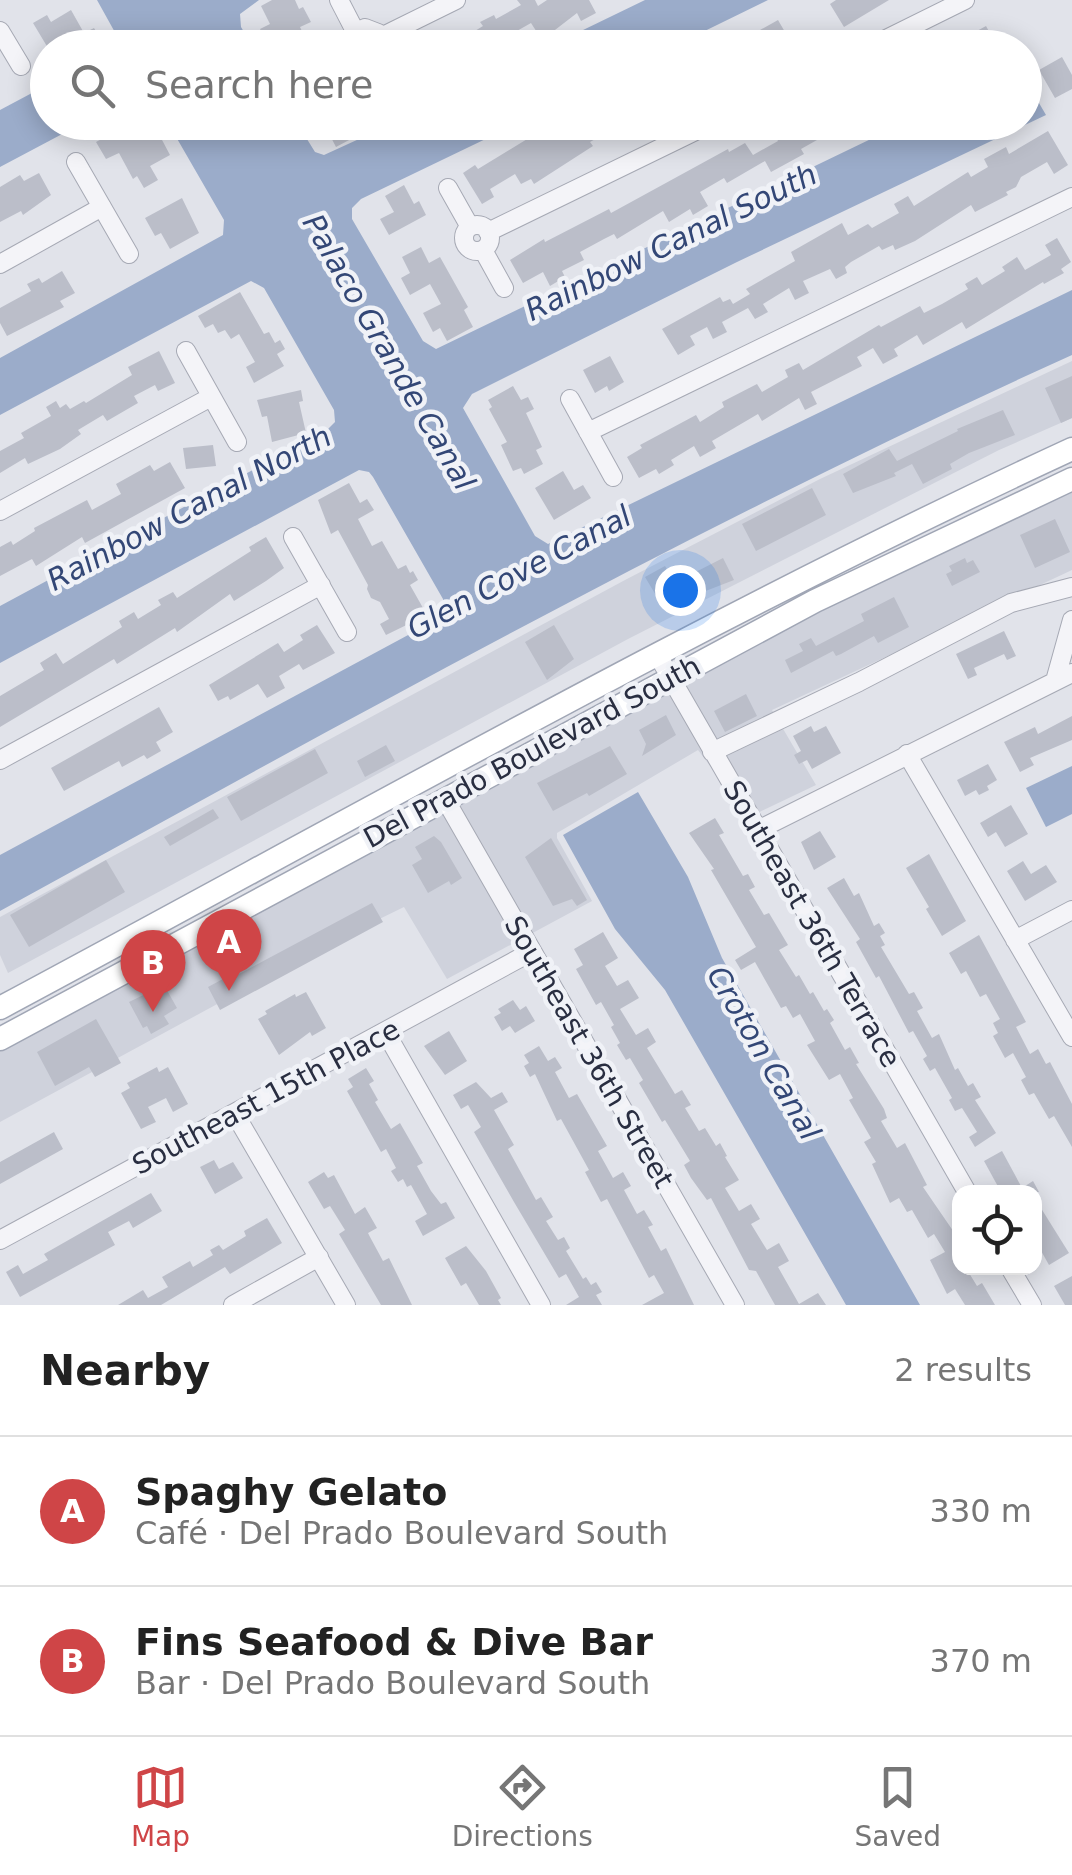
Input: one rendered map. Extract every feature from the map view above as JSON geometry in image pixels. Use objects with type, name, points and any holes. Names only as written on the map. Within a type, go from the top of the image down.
[{"type":"main road","name":"Del Prado Boulevard South","points":[[0,1008],[657,654],[865,546],[1072,449]]},
{"type":"main road","name":"Del Prado Boulevard South","points":[[0,1039],[838,590],[1072,479]]},
{"type":"main road","points":[[445,799],[480,750]]},
{"type":"street","points":[[339,0],[350,30]]},
{"type":"street","points":[[402,30],[456,0]]},
{"type":"street","points":[[904,30],[965,0]]},
{"type":"street","points":[[0,31],[20,66]]},
{"type":"street","points":[[480,236],[677,140]]},
{"type":"street","points":[[76,162],[129,254]]},
{"type":"street","points":[[448,188],[480,236],[504,288]]},
{"type":"street","points":[[588,432],[1072,197]]},
{"type":"street","points":[[0,264],[102,208]]},
{"type":"street","points":[[186,351],[238,442]]},
{"type":"street","points":[[0,511],[211,397]]},
{"type":"street","points":[[570,399],[613,477]]},
{"type":"street","points":[[293,538],[348,632]]},
{"type":"street","points":[[0,760],[321,584]]},
{"type":"street","points":[[712,752],[1011,603],[1072,587]]},
{"type":"street","points":[[758,830],[1064,677],[1072,620]]},
{"type":"street","name":"Southeast 36th Terrace","points":[[657,654],[963,1185]]},
{"type":"street","points":[[907,754],[1072,1037]]},
{"type":"street","name":"Southeast 36th Street","points":[[445,799],[735,1305]]},
{"type":"street","points":[[1015,940],[1072,910]]},
{"type":"street","name":"Southeast 15th Place","points":[[0,1240],[531,952]]},
{"type":"street","points":[[386,1033],[542,1305]]},
{"type":"street","points":[[235,1114],[346,1305]]},
{"type":"street","points":[[233,1305],[319,1258]]},
{"type":"street","points":[[1014,1275],[1032,1305]]},
{"type":"shaded area","points":[[1072,361],[1072,418],[999,450],[628,639],[8,973],[0,955],[0,917],[625,580],[820,479]]},
{"type":"shaded area","points":[[1072,486],[1072,570],[772,710],[816,785],[749,817],[698,750],[557,833],[592,901],[447,979],[404,907],[324,946],[0,1122],[0,1047],[672,683]]},
{"type":"water","points":[[97,0],[259,0],[240,14],[243,30],[114,30]]},
{"type":"water","points":[[645,0],[768,0],[707,30],[583,30]]},
{"type":"water","points":[[30,94],[30,140],[51,140],[0,167],[0,110]]},
{"type":"water","points":[[178,140],[308,140],[315,152],[324,155],[357,140],[484,140],[361,199],[352,208],[352,219],[423,341],[436,349],[869,140],[993,140],[472,394],[463,408],[535,536],[548,544],[1072,290],[1072,355],[665,553],[0,911],[0,855],[436,620],[444,611],[443,599],[373,477],[359,470],[0,663],[0,606],[327,430],[335,422],[334,410],[264,288],[251,281],[0,415],[0,358],[223,235],[224,220]]},
{"type":"water","points":[[1072,766],[1072,814],[1046,827],[1026,788]]},
{"type":"water","name":"Croton Canal","points":[[638,792],[688,877],[722,958],[920,1305],[846,1305],[665,990],[615,929],[563,835]]},
{"type":"building","points":[[272,0],[295,0],[311,22],[300,27],[301,30],[261,30],[270,24],[261,6]]},
{"type":"building","points":[[517,0],[535,0],[538,6],[547,0],[589,0],[596,13],[581,21],[577,13],[555,30],[536,30],[531,23],[518,30],[476,30],[483,26],[480,22],[494,15],[496,19],[521,5]]},
{"type":"building","points":[[836,0],[889,0],[844,27],[830,4]]},
{"type":"building","points":[[71,10],[82,30],[37,30],[33,23],[47,15],[51,22]]},
{"type":"building","points":[[778,20],[784,30],[760,30]]},
{"type":"building","points":[[1062,57],[1072,75],[1072,89],[1055,98],[1042,68]]},
{"type":"building","points":[[1048,131],[1068,165],[1054,174],[1047,162],[1021,177],[1016,187],[1006,192],[1008,195],[975,212],[971,205],[895,250],[893,245],[882,250],[879,246],[851,262],[845,267],[847,273],[836,279],[830,269],[803,281],[809,293],[795,300],[789,288],[763,304],[768,312],[755,319],[748,308],[722,322],[727,332],[713,339],[707,327],[690,336],[695,345],[678,355],[662,329],[720,297],[733,304],[750,294],[746,289],[795,261],[791,252],[842,223],[848,235],[868,224],[872,228],[899,213],[894,204],[908,196],[914,206],[968,172],[971,177],[988,167],[984,159],[1006,147],[1009,154],[1033,140],[1042,140],[1042,135]]},
{"type":"building","points":[[162,140],[170,155],[150,166],[158,180],[144,188],[137,176],[133,179],[119,153],[106,159],[96,142]]},
{"type":"building","points":[[526,140],[594,140],[590,142],[593,146],[534,184],[531,179],[521,184],[515,174],[490,189],[494,197],[482,204],[463,173],[475,165],[478,169]]},
{"type":"building","points":[[817,140],[801,149],[804,154],[771,172],[765,161],[727,183],[724,178],[700,192],[708,206],[693,215],[690,209],[669,222],[663,211],[617,239],[614,234],[580,252],[584,260],[562,271],[565,277],[550,286],[543,272],[523,283],[510,260],[544,239],[545,242],[609,209],[611,213],[728,149],[729,152],[745,143],[753,155],[778,141]]},
{"type":"building","points":[[39,173],[51,195],[23,215],[21,211],[0,222],[0,187],[20,175],[24,181]]},
{"type":"building","points":[[404,185],[414,204],[419,201],[426,215],[389,235],[380,219],[394,212],[385,196]]},
{"type":"building","points":[[182,198],[199,233],[170,249],[161,233],[155,236],[145,218]]},
{"type":"building","points":[[1057,238],[1071,262],[1061,269],[1064,273],[966,329],[962,322],[923,345],[917,335],[894,349],[898,356],[883,364],[873,348],[857,357],[862,366],[811,392],[817,404],[805,410],[799,398],[762,421],[758,414],[712,441],[716,448],[700,457],[694,446],[671,460],[674,465],[659,474],[656,469],[639,478],[627,457],[642,448],[640,445],[696,415],[700,422],[724,407],[722,402],[757,384],[762,392],[788,377],[785,370],[799,363],[803,370],[879,325],[920,306],[924,313],[968,289],[965,284],[977,277],[982,285],[1005,271],[1002,267],[1017,257],[1025,270],[1051,255],[1045,245]]},
{"type":"building","points":[[421,247],[429,263],[440,257],[468,307],[464,310],[473,327],[447,341],[440,328],[433,332],[423,313],[441,304],[430,284],[410,295],[401,278],[410,273],[402,257]]},
{"type":"building","points":[[62,271],[75,293],[60,301],[64,307],[7,336],[0,323],[0,308],[31,291],[27,284],[39,278],[42,283]]},
{"type":"building","points":[[240,292],[264,334],[269,332],[275,343],[280,340],[285,349],[277,354],[284,366],[254,383],[246,367],[255,362],[239,334],[231,339],[225,330],[218,333],[213,324],[205,328],[198,316]]},
{"type":"building","points":[[159,351],[175,383],[158,391],[155,385],[134,396],[138,403],[107,421],[103,415],[78,430],[81,434],[60,449],[28,464],[25,458],[0,473],[0,451],[51,416],[46,407],[56,401],[60,408],[66,404],[70,409],[86,403],[132,375],[128,367]]},
{"type":"building","points":[[610,356],[624,382],[609,391],[607,386],[595,393],[583,370]]},
{"type":"building","points":[[1072,376],[1072,418],[1061,423],[1045,388]]},
{"type":"building","points":[[513,386],[521,400],[528,397],[534,409],[526,413],[542,447],[536,450],[543,464],[524,474],[521,468],[513,471],[501,445],[507,442],[489,409],[492,407],[488,400]]},
{"type":"building","points":[[301,390],[303,401],[299,402],[306,433],[272,442],[267,416],[262,417],[257,400]]},
{"type":"building","points":[[1003,410],[1015,435],[969,453],[950,464],[952,469],[923,484],[912,464],[894,473],[896,476],[853,493],[843,474],[889,449],[897,461]]},
{"type":"building","points":[[213,445],[216,466],[186,469],[183,448]]},
{"type":"building","points":[[170,462],[185,488],[85,543],[82,537],[36,566],[32,559],[0,576],[0,547],[11,541],[13,545],[34,528],[87,500],[92,510],[121,494],[116,484],[150,465],[154,471]]},
{"type":"building","points":[[563,471],[574,490],[583,485],[591,498],[554,520],[535,488]]},
{"type":"building","points":[[349,483],[360,503],[367,499],[374,510],[358,519],[372,546],[382,541],[398,569],[406,565],[410,573],[413,571],[418,580],[410,585],[427,615],[386,635],[380,624],[389,619],[380,602],[371,598],[338,530],[331,534],[318,500]]},
{"type":"building","points":[[812,488],[826,515],[756,551],[742,524]]},
{"type":"building","points":[[1055,519],[1070,552],[1035,568],[1020,535]]},
{"type":"building","points":[[266,537],[284,568],[266,581],[234,601],[230,594],[177,632],[175,628],[117,664],[114,659],[0,727],[0,696],[44,670],[40,663],[56,653],[63,664],[122,627],[119,621],[134,612],[138,619],[173,592],[177,598],[251,551],[249,547]]},
{"type":"building","points":[[723,558],[734,580],[703,592],[688,590],[693,600],[682,606],[678,599],[663,607],[645,577],[665,566],[668,571],[673,568],[682,579]]},
{"type":"building","points":[[965,558],[967,563],[973,560],[980,572],[952,586],[946,574],[952,571],[949,566]]},
{"type":"building","points":[[894,597],[909,627],[878,643],[874,636],[836,656],[833,651],[791,673],[785,660],[803,651],[799,644],[811,638],[816,646],[864,621],[861,614]]},
{"type":"building","points":[[317,625],[335,653],[303,670],[299,664],[279,676],[285,688],[267,698],[258,684],[230,700],[228,696],[218,701],[209,685],[278,643],[284,652],[303,640],[300,635]]},
{"type":"building","points":[[554,625],[574,659],[547,680],[525,642]]},
{"type":"building","points":[[1004,631],[1016,656],[1007,660],[1004,654],[974,668],[977,675],[968,679],[956,654]]},
{"type":"building","points":[[746,694],[757,716],[725,732],[714,711]]},
{"type":"building","points":[[159,707],[173,732],[156,742],[161,751],[122,767],[119,761],[64,791],[51,768]]},
{"type":"building","points":[[666,715],[676,735],[642,756],[646,744],[639,730]]},
{"type":"building","points":[[1072,716],[1072,740],[1030,758],[1034,765],[1020,772],[1004,742],[1035,727],[1038,734]]},
{"type":"building","points":[[811,726],[814,732],[826,726],[841,753],[812,769],[807,760],[799,764],[794,755],[801,751],[793,736]]},
{"type":"building","points":[[386,745],[395,761],[365,777],[357,761]]},
{"type":"building","points":[[610,746],[627,774],[553,811],[537,783]]},
{"type":"building","points":[[315,749],[328,773],[241,821],[227,797]]},
{"type":"building","points":[[988,764],[997,780],[979,795],[976,790],[965,796],[957,780]]},
{"type":"building","points":[[1011,805],[1028,834],[1005,847],[996,832],[988,837],[980,823]]},
{"type":"building","points":[[213,809],[219,818],[170,846],[164,837]]},
{"type":"building","points":[[715,818],[724,833],[719,835],[743,876],[748,874],[755,887],[749,890],[764,915],[769,913],[788,945],[779,950],[796,977],[799,975],[834,1020],[830,1023],[845,1050],[850,1047],[884,1109],[887,1118],[881,1121],[897,1148],[905,1143],[927,1185],[923,1187],[952,1229],[952,1275],[970,1275],[977,1286],[982,1283],[995,1305],[965,1305],[955,1289],[947,1294],[930,1260],[945,1252],[934,1234],[928,1238],[912,1210],[907,1212],[899,1198],[890,1203],[872,1164],[876,1162],[864,1142],[871,1138],[849,1100],[853,1098],[840,1074],[829,1080],[807,1045],[815,1041],[800,1014],[793,1018],[786,1006],[781,1008],[755,962],[741,970],[735,960],[756,947],[711,870],[714,869],[689,833]]},
{"type":"building","points":[[820,831],[836,857],[814,870],[801,842]]},
{"type":"building","points":[[434,836],[462,878],[428,893],[412,865],[422,859],[415,847]]},
{"type":"building","points":[[551,838],[587,900],[577,906],[572,899],[553,906],[525,857]]},
{"type":"building","points":[[929,854],[966,921],[942,936],[906,868]]},
{"type":"building","points":[[106,860],[125,892],[29,947],[10,915]]},
{"type":"building","points":[[1023,861],[1031,874],[1046,865],[1057,882],[1025,901],[1007,871]]},
{"type":"building","points":[[844,878],[854,896],[859,893],[874,926],[879,923],[885,933],[880,936],[885,945],[881,947],[909,994],[914,992],[923,1008],[917,1011],[932,1038],[939,1034],[955,1070],[958,1068],[968,1086],[973,1083],[981,1097],[975,1100],[996,1133],[975,1147],[969,1137],[977,1132],[962,1108],[955,1111],[935,1068],[930,1071],[923,1059],[927,1056],[913,1031],[909,1033],[856,942],[860,939],[827,888]]},
{"type":"building","points":[[372,903],[383,922],[220,1010],[208,987]]},
{"type":"building","points":[[603,932],[618,958],[605,966],[617,986],[628,980],[639,998],[620,1009],[636,1035],[648,1028],[656,1042],[647,1048],[675,1094],[682,1090],[691,1105],[685,1108],[699,1131],[705,1128],[716,1146],[720,1143],[739,1180],[725,1188],[739,1211],[751,1204],[760,1219],[751,1224],[767,1250],[779,1243],[789,1261],[778,1267],[799,1304],[818,1293],[826,1305],[775,1305],[756,1271],[749,1270],[711,1198],[707,1200],[691,1178],[684,1165],[690,1161],[639,1083],[643,1080],[630,1058],[626,1060],[617,1045],[620,1043],[611,1027],[614,1025],[601,1002],[596,1005],[576,969],[583,965],[574,949]]},
{"type":"building","points":[[979,935],[1026,1022],[1016,1027],[1030,1054],[1038,1049],[1046,1064],[1050,1062],[1072,1104],[1072,1147],[1054,1116],[1049,1119],[1034,1093],[1029,1095],[1021,1080],[1026,1077],[1013,1053],[1005,1058],[993,1036],[998,1033],[993,1023],[1000,1019],[986,994],[980,997],[966,971],[961,974],[949,953]]},
{"type":"building","points":[[164,985],[177,1008],[164,1016],[169,1024],[151,1034],[147,1026],[143,1028],[129,1002]]},
{"type":"building","points":[[306,992],[326,1028],[312,1036],[310,1032],[279,1055],[258,1019],[295,994],[296,997]]},
{"type":"building","points":[[513,1000],[520,1010],[526,1006],[535,1021],[515,1033],[510,1026],[502,1031],[494,1017],[501,1013],[498,1009]]},
{"type":"building","points":[[96,1019],[121,1063],[95,1077],[89,1067],[55,1086],[37,1052]]},
{"type":"building","points":[[449,1031],[467,1061],[445,1075],[424,1046]]},
{"type":"building","points":[[539,1046],[548,1061],[555,1057],[562,1068],[555,1072],[569,1098],[577,1094],[607,1146],[598,1151],[613,1178],[623,1172],[631,1186],[624,1190],[637,1214],[644,1210],[653,1225],[648,1227],[661,1251],[666,1248],[694,1305],[642,1305],[664,1293],[654,1275],[649,1278],[607,1199],[601,1202],[585,1172],[589,1170],[561,1119],[557,1121],[535,1074],[530,1077],[524,1066],[529,1063],[524,1055]]},
{"type":"building","points":[[157,1067],[159,1072],[168,1067],[188,1104],[173,1112],[166,1098],[148,1107],[156,1122],[141,1129],[121,1093],[130,1088],[127,1083]]},
{"type":"building","points":[[366,1068],[374,1081],[369,1084],[378,1100],[375,1102],[391,1129],[400,1123],[423,1163],[417,1166],[431,1191],[441,1204],[446,1202],[455,1218],[423,1236],[415,1221],[427,1214],[411,1185],[407,1187],[403,1179],[398,1182],[386,1149],[381,1152],[347,1091],[353,1087],[348,1079]]},
{"type":"building","points":[[476,1082],[491,1098],[502,1092],[508,1102],[494,1110],[514,1145],[508,1149],[536,1200],[541,1197],[553,1217],[546,1221],[558,1240],[564,1237],[570,1248],[566,1251],[583,1279],[586,1277],[591,1285],[596,1282],[602,1292],[596,1295],[602,1305],[566,1305],[579,1297],[566,1274],[559,1278],[514,1202],[474,1132],[481,1127],[468,1105],[461,1109],[453,1095]]},
{"type":"building","points":[[54,1132],[63,1149],[0,1184],[0,1162]]},
{"type":"building","points":[[1002,1151],[1020,1185],[997,1185],[984,1161]]},
{"type":"building","points":[[214,1160],[219,1169],[233,1162],[243,1178],[215,1194],[200,1167]]},
{"type":"building","points":[[324,1172],[328,1178],[334,1175],[355,1214],[365,1207],[377,1228],[368,1233],[383,1261],[389,1258],[412,1305],[381,1305],[339,1234],[345,1230],[330,1206],[324,1209],[308,1182]]},
{"type":"building","points":[[151,1193],[162,1211],[133,1228],[129,1221],[108,1232],[115,1245],[20,1297],[6,1272],[18,1265],[23,1274],[48,1260],[44,1254]]},
{"type":"building","points":[[1042,1210],[1069,1253],[1049,1265],[1042,1253]]},
{"type":"building","points":[[267,1218],[282,1243],[230,1274],[225,1267],[161,1305],[118,1305],[143,1290],[148,1298],[168,1287],[162,1277],[190,1261],[193,1267],[213,1255],[210,1250],[219,1245],[223,1250],[246,1236],[244,1231]]},
{"type":"building","points":[[466,1246],[486,1271],[501,1305],[479,1305],[466,1283],[461,1286],[445,1258]]},
{"type":"building","points":[[1072,1276],[1072,1305],[1065,1305],[1054,1286]]},
{"type":"place","name":"Spaghy Gelato","points":[[229,991]]},
{"type":"place","name":"Fins Seafood & Dive Bar","points":[[153,1012]]},
{"type":"water label","name":"Rainbow Canal South","points":[[671,242]]},
{"type":"water label","name":"Palaco Grande Canal","points":[[389,352]]},
{"type":"water label","name":"Rainbow Canal North","points":[[189,508]]},
{"type":"water label","name":"Glen Cove Canal","points":[[519,572]]}]
